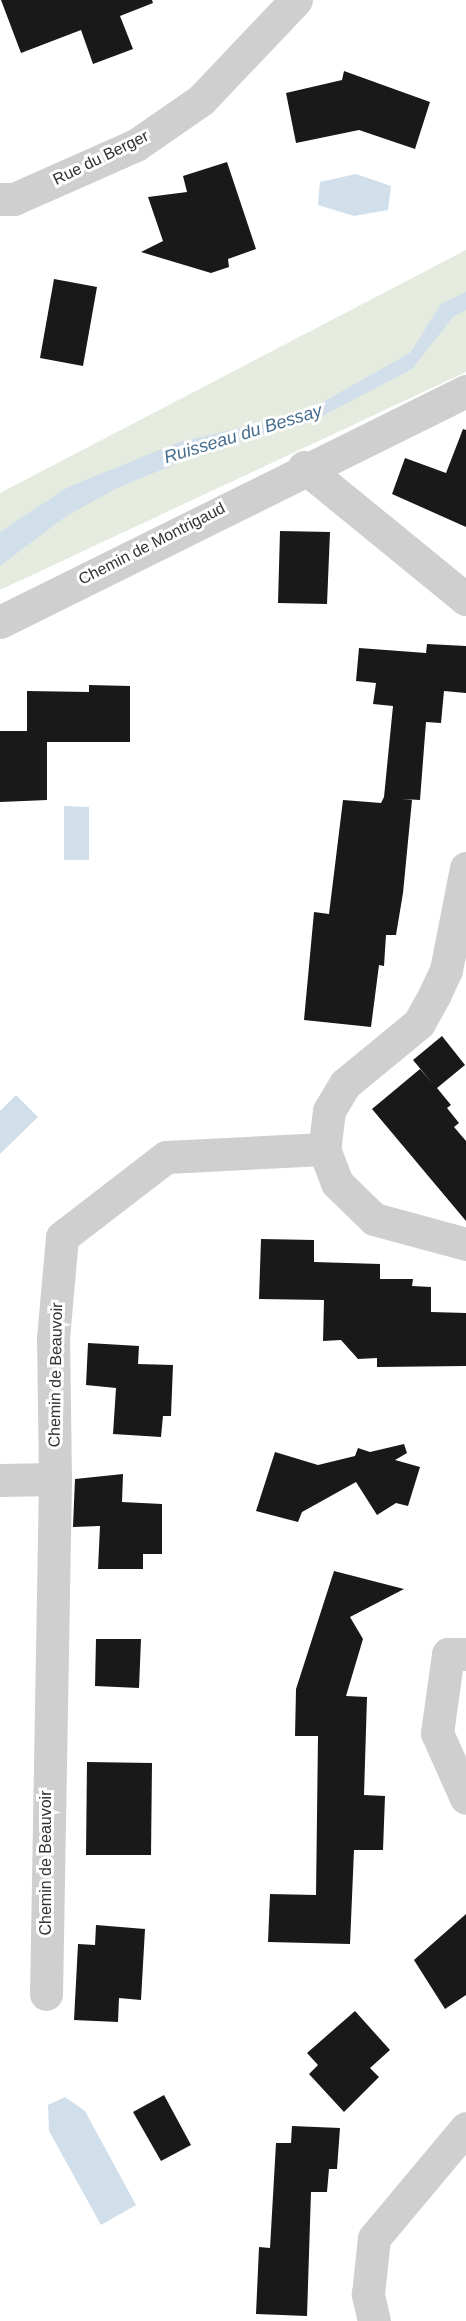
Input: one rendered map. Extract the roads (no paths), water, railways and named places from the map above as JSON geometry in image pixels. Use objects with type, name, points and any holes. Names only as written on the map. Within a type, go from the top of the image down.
[{"type":"street","name":"Rue du Berger","points":[[0,199],[14,199],[136,145],[201,100],[296,0]]},
{"type":"street","name":"Chemin de Montrigaud","points":[[0,622],[304,467],[466,391]]},
{"type":"street","points":[[304,467],[466,599]]},
{"type":"street","points":[[466,868],[446,970],[435,994],[419,1023],[345,1084],[329,1111],[324,1149],[337,1183],[374,1219],[412,1233],[466,1244]]},
{"type":"street","name":"Chemin de Beauvoir","points":[[46,1994],[55,1479],[53,1338],[62,1237],[166,1157],[324,1149]]},
{"type":"street","points":[[0,1480],[55,1479]]},
{"type":"street","points":[[465,1790],[437,1733],[448,1654],[466,1654]]},
{"type":"street","points":[[374,2321],[368,2294],[374,2238],[466,2128]]},
{"type":"water","points":[[356,174],[391,186],[388,210],[354,216],[318,205],[320,182]]},
{"type":"water","name":"Ruisseau du Bessay","points":[[466,292],[466,310],[453,317],[412,369],[309,423],[217,447],[117,488],[65,517],[0,566],[0,532],[68,487],[179,442],[303,413],[410,353],[441,304]]},
{"type":"water","points":[[64,806],[89,807],[89,860],[64,860]]},
{"type":"water","points":[[16,1095],[38,1117],[0,1154],[0,1111]]},
{"type":"water","points":[[65,2097],[85,2111],[136,2205],[101,2225],[49,2131],[48,2105]]}]
